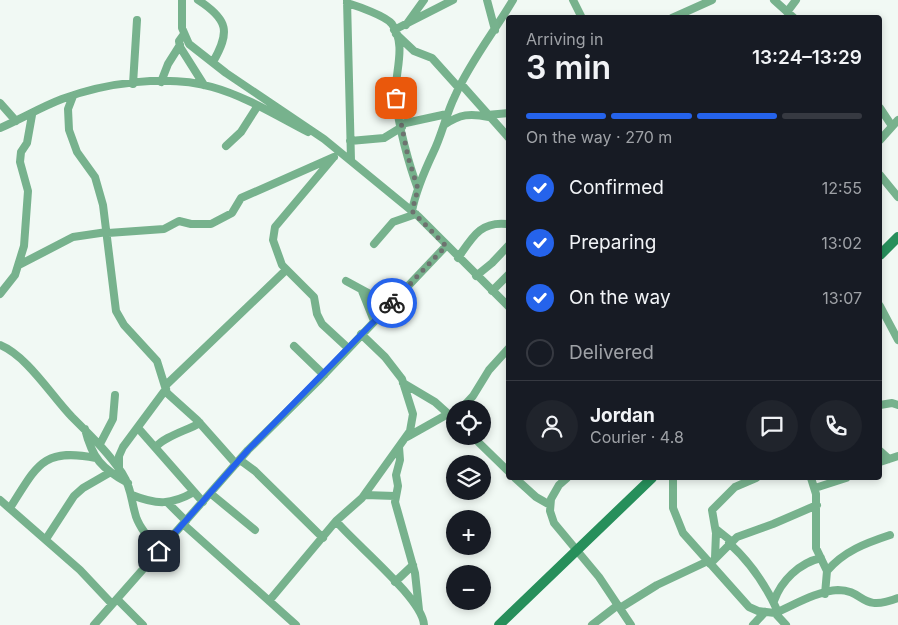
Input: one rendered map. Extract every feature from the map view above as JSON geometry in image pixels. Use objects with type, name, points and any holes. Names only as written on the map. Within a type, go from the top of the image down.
[{"type":"street","points":[[182,0],[184,34],[189,44],[328,142],[336,154],[351,160],[414,213],[506,305]]},
{"type":"street","points":[[198,0],[216,14],[226,32],[224,40],[212,62]]},
{"type":"street","points":[[406,25],[424,0]]},
{"type":"street","points":[[395,32],[452,0]]},
{"type":"street","points":[[487,0],[495,30]]},
{"type":"street","points":[[414,213],[418,189],[460,86],[474,60],[513,0]]},
{"type":"street","points":[[573,0],[580,15]]},
{"type":"street","points":[[679,15],[712,0]]},
{"type":"street","points":[[774,0],[789,15],[796,0]]},
{"type":"street","points":[[351,160],[347,2],[388,20],[395,32],[414,51],[432,58],[506,135]]},
{"type":"street","points":[[132,84],[137,20]]},
{"type":"street","points":[[395,32],[399,64],[396,98],[412,175],[418,189]]},
{"type":"street","points":[[184,34],[180,36],[180,45],[187,61],[204,85]]},
{"type":"street","points":[[161,82],[168,64],[180,45]]},
{"type":"street","points":[[0,128],[73,96],[111,86],[161,82],[204,85],[257,106],[328,142]]},
{"type":"street","points":[[73,96],[68,109],[69,130],[76,152],[95,178],[106,216],[116,311],[124,325],[157,361],[166,388],[178,404],[200,423],[238,462],[255,470],[322,538]]},
{"type":"street","points":[[0,104],[16,121]]},
{"type":"street","points":[[226,146],[241,132],[257,106]]},
{"type":"street","points":[[882,110],[895,123],[882,138]]},
{"type":"street","points":[[444,125],[456,116],[466,114],[488,116],[506,113]]},
{"type":"street","points":[[0,294],[15,275],[24,246],[28,191],[20,162],[21,152],[27,143],[32,114]]},
{"type":"street","points":[[350,141],[384,138],[402,125],[447,114]]},
{"type":"street","points":[[18,265],[73,237],[164,228],[179,221],[197,225],[212,224],[232,213],[241,198],[336,154]]},
{"type":"street","points":[[336,154],[274,230],[273,240],[286,270],[314,297],[317,314],[322,324],[348,348]]},
{"type":"street","points":[[882,177],[898,197]]},
{"type":"street","points":[[374,244],[393,222],[414,213]]},
{"type":"street","points":[[458,258],[472,238],[484,228],[491,224],[506,224]]},
{"type":"street","points":[[882,253],[898,237]]},
{"type":"street","points":[[94,625],[238,462],[446,246]]},
{"type":"street","points":[[476,276],[506,248]]},
{"type":"street","points":[[119,468],[119,456],[122,447],[166,388],[286,270]]},
{"type":"street","points":[[492,291],[506,277]]},
{"type":"street","points":[[346,281],[362,291],[394,301]]},
{"type":"street","points":[[362,291],[374,321]]},
{"type":"street","points":[[882,310],[898,340]]},
{"type":"street","points":[[269,601],[336,522],[365,495],[410,431],[413,414],[403,383],[385,357],[361,334]]},
{"type":"street","points":[[0,345],[11,349],[24,360],[38,379],[100,444],[119,468],[128,483],[135,514],[159,551]]},
{"type":"street","points":[[294,346],[324,374]]},
{"type":"street","points":[[469,400],[489,370],[506,351]]},
{"type":"street","points":[[403,383],[435,402],[446,411]]},
{"type":"street","points":[[100,444],[113,419],[115,395]]},
{"type":"street","points":[[882,405],[892,403],[898,405]]},
{"type":"street","points":[[405,438],[446,419]]},
{"type":"street","points":[[156,448],[166,438],[182,434],[200,423]]},
{"type":"street","points":[[138,428],[203,502]]},
{"type":"street","points":[[85,429],[90,448],[96,458],[109,473],[128,483]]},
{"type":"street","points":[[481,445],[506,469]]},
{"type":"street","points":[[399,446],[400,460],[396,475],[398,486],[395,496],[396,509],[413,565],[419,610],[424,625]]},
{"type":"street","points":[[882,453],[889,459]]},
{"type":"street","points":[[10,508],[26,482],[48,458],[61,454],[96,458]]},
{"type":"street","points":[[882,461],[898,456]]},
{"type":"street","points":[[46,539],[74,496],[83,488],[109,473]]},
{"type":"street","points":[[517,480],[536,498],[550,505]]},
{"type":"street","points":[[565,480],[559,485],[550,505],[554,523],[563,537],[578,550],[632,625]]},
{"type":"street","points":[[499,625],[650,480]]},
{"type":"street","points":[[673,480],[673,508],[676,521],[691,545],[711,561],[749,607],[765,612],[777,612],[839,590],[869,603],[878,604],[898,598]]},
{"type":"street","points":[[711,561],[716,529],[712,510],[736,487],[752,480]]},
{"type":"street","points":[[812,480],[815,488],[816,548],[827,571]]},
{"type":"street","points":[[815,488],[840,480]]},
{"type":"street","points":[[132,495],[153,502],[167,502],[181,500],[194,492]]},
{"type":"street","points":[[210,493],[254,530]]},
{"type":"street","points":[[365,495],[395,496]]},
{"type":"street","points":[[0,500],[143,625]]},
{"type":"street","points":[[167,502],[185,522],[296,625]]},
{"type":"street","points":[[592,625],[657,585],[711,561],[737,537],[816,505]]},
{"type":"street","points":[[336,522],[396,582],[419,610]]},
{"type":"street","points":[[716,529],[742,554],[766,586],[777,612],[786,625]]},
{"type":"street","points":[[824,594],[827,571],[836,560],[851,550],[890,535]]},
{"type":"street","points":[[774,602],[780,585],[786,579],[813,560],[821,558]]},
{"type":"street","points":[[396,582],[413,565]]},
{"type":"street","points":[[753,625],[765,612]]},
{"type":"way so far","points":[[392,303],[446,246],[412,211],[418,189],[412,175],[396,98]]},
{"type":"route","points":[[159,551],[248,450],[318,381],[392,303]]}]
